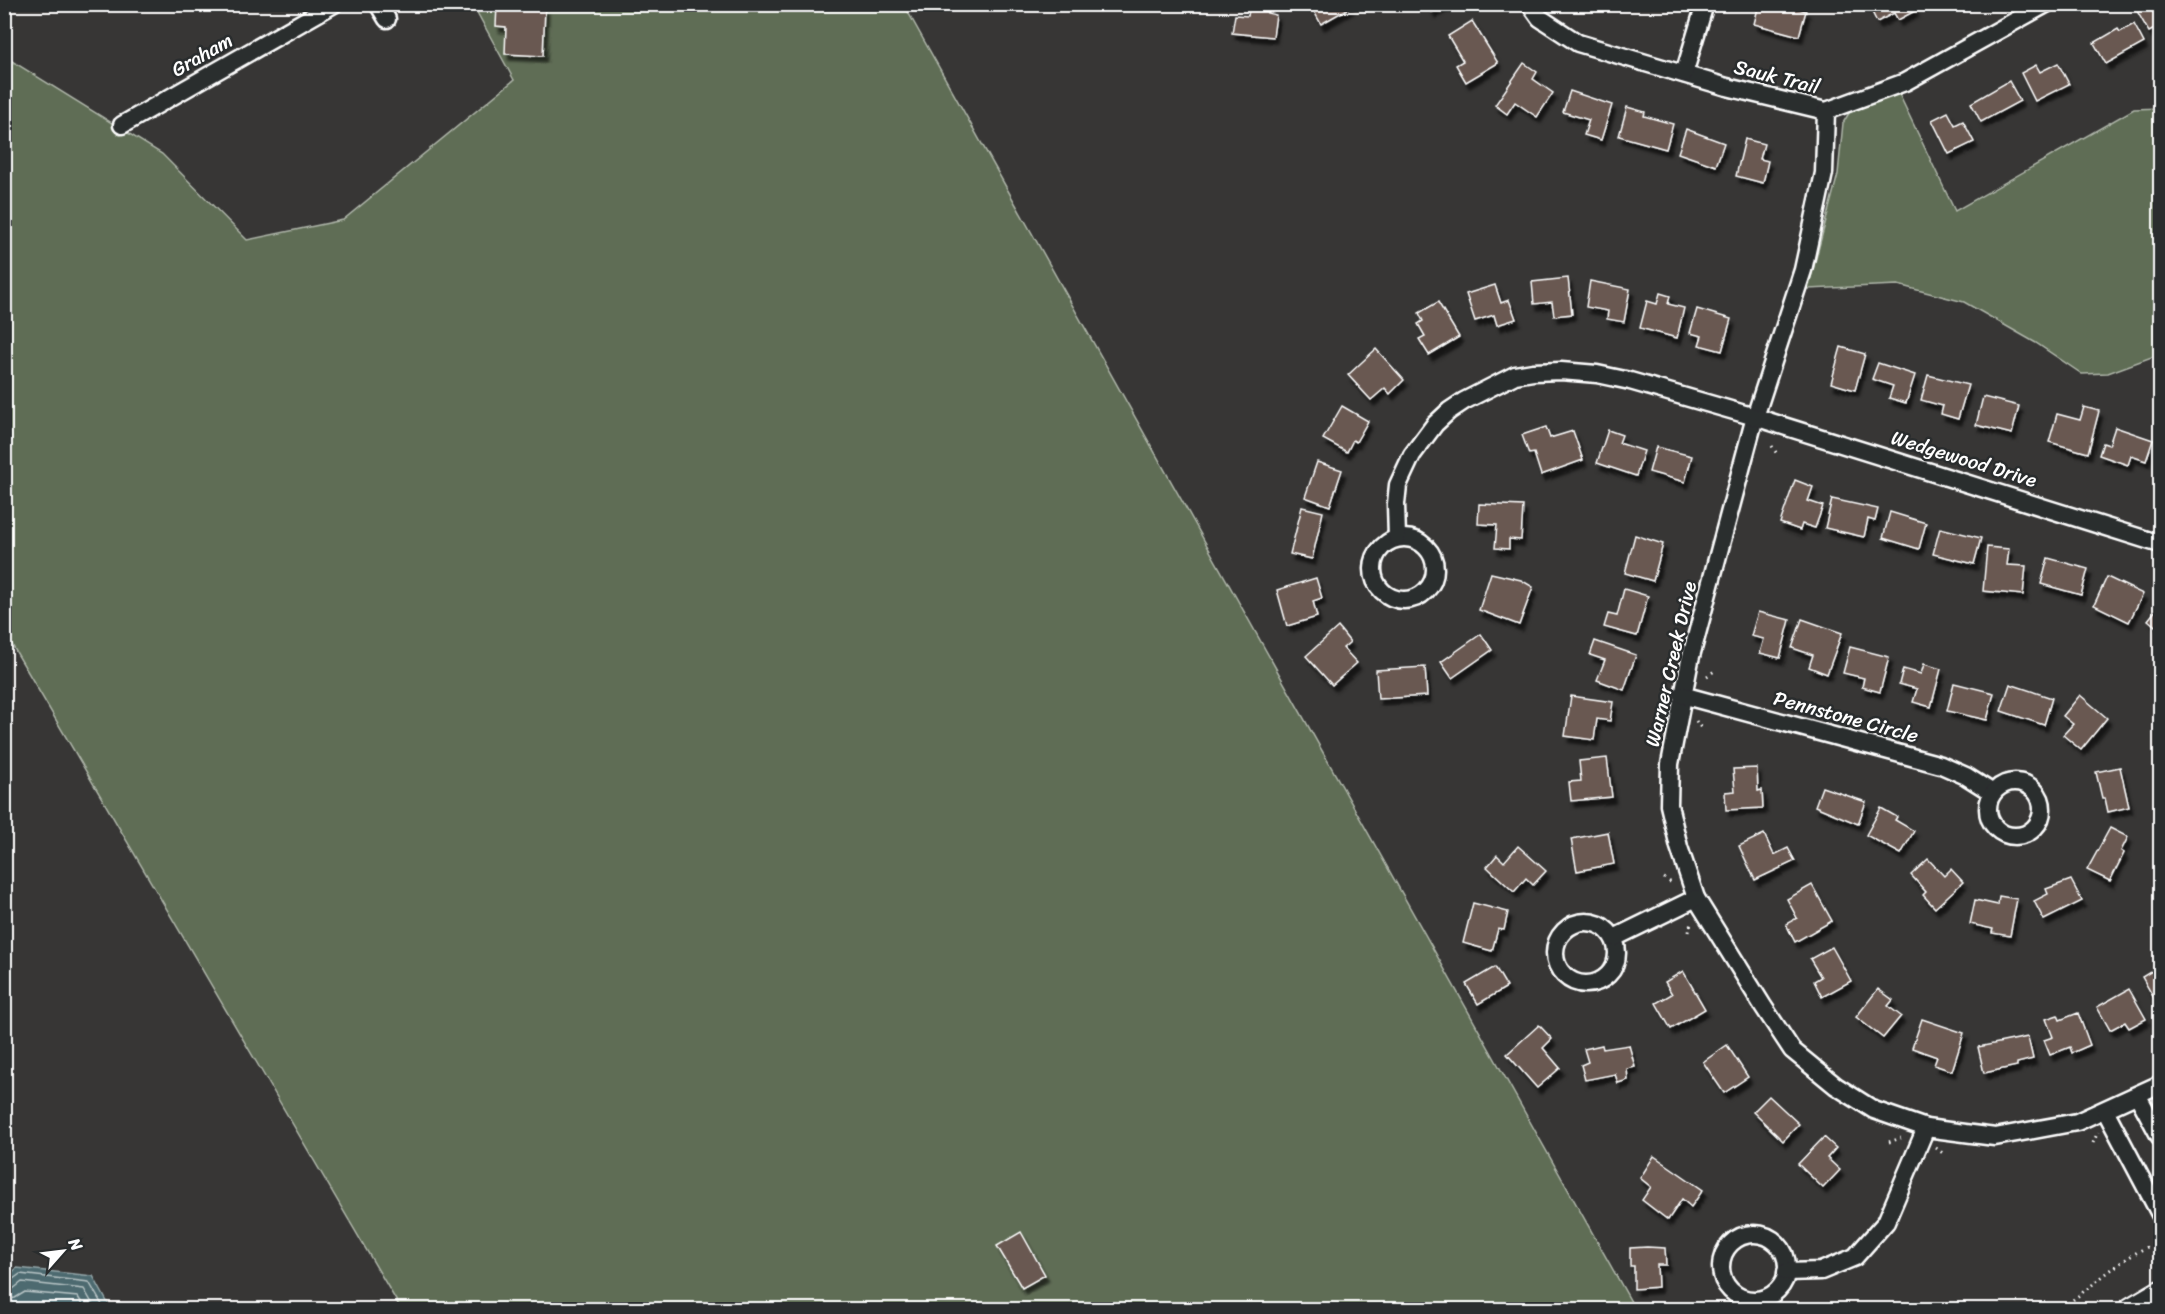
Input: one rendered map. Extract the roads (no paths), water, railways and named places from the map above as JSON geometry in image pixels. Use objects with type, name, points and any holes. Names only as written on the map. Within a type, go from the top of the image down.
[{"type":"main road","points":[[2132,1310],[2160,1293]]},
{"type":"street","name":"Graham","points":[[122,125],[334,4]]},
{"type":"street","name":"Sauk Trail","points":[[1530,4],[1540,18],[1578,43],[1779,101],[1826,111],[1905,82],[2046,4]]},
{"type":"street","points":[[1684,74],[1705,4]]},
{"type":"street","name":"Warner Creek Drive","points":[[1826,111],[1824,172],[1803,270],[1755,417],[1682,695],[1670,764],[1669,805],[1679,847],[1696,898],[1792,1050],[1836,1086],[1874,1110],[1926,1128],[1995,1137],[2077,1122],[2138,1096]]},
{"type":"street","name":"Wedgewood Drive","points":[[1397,538],[1398,485],[1412,455],[1435,424],[1449,411],[1515,375],[1551,371],[1597,374],[1630,381],[1755,417],[2160,544]]},
{"type":"street","name":"Pennstone Circle","points":[[1682,695],[1941,765],[1966,776],[1993,793]]},
{"type":"street","points":[[1614,938],[1696,898]]},
{"type":"street","points":[[2160,1084],[2138,1096],[2160,1137]]},
{"type":"street","points":[[2105,1110],[2160,1214]]},
{"type":"street","points":[[1786,1272],[1821,1271],[1854,1257],[1887,1222],[1926,1128]]},
{"type":"water","points":[[17,1268],[93,1276],[111,1309],[5,1309],[5,1279]]}]
